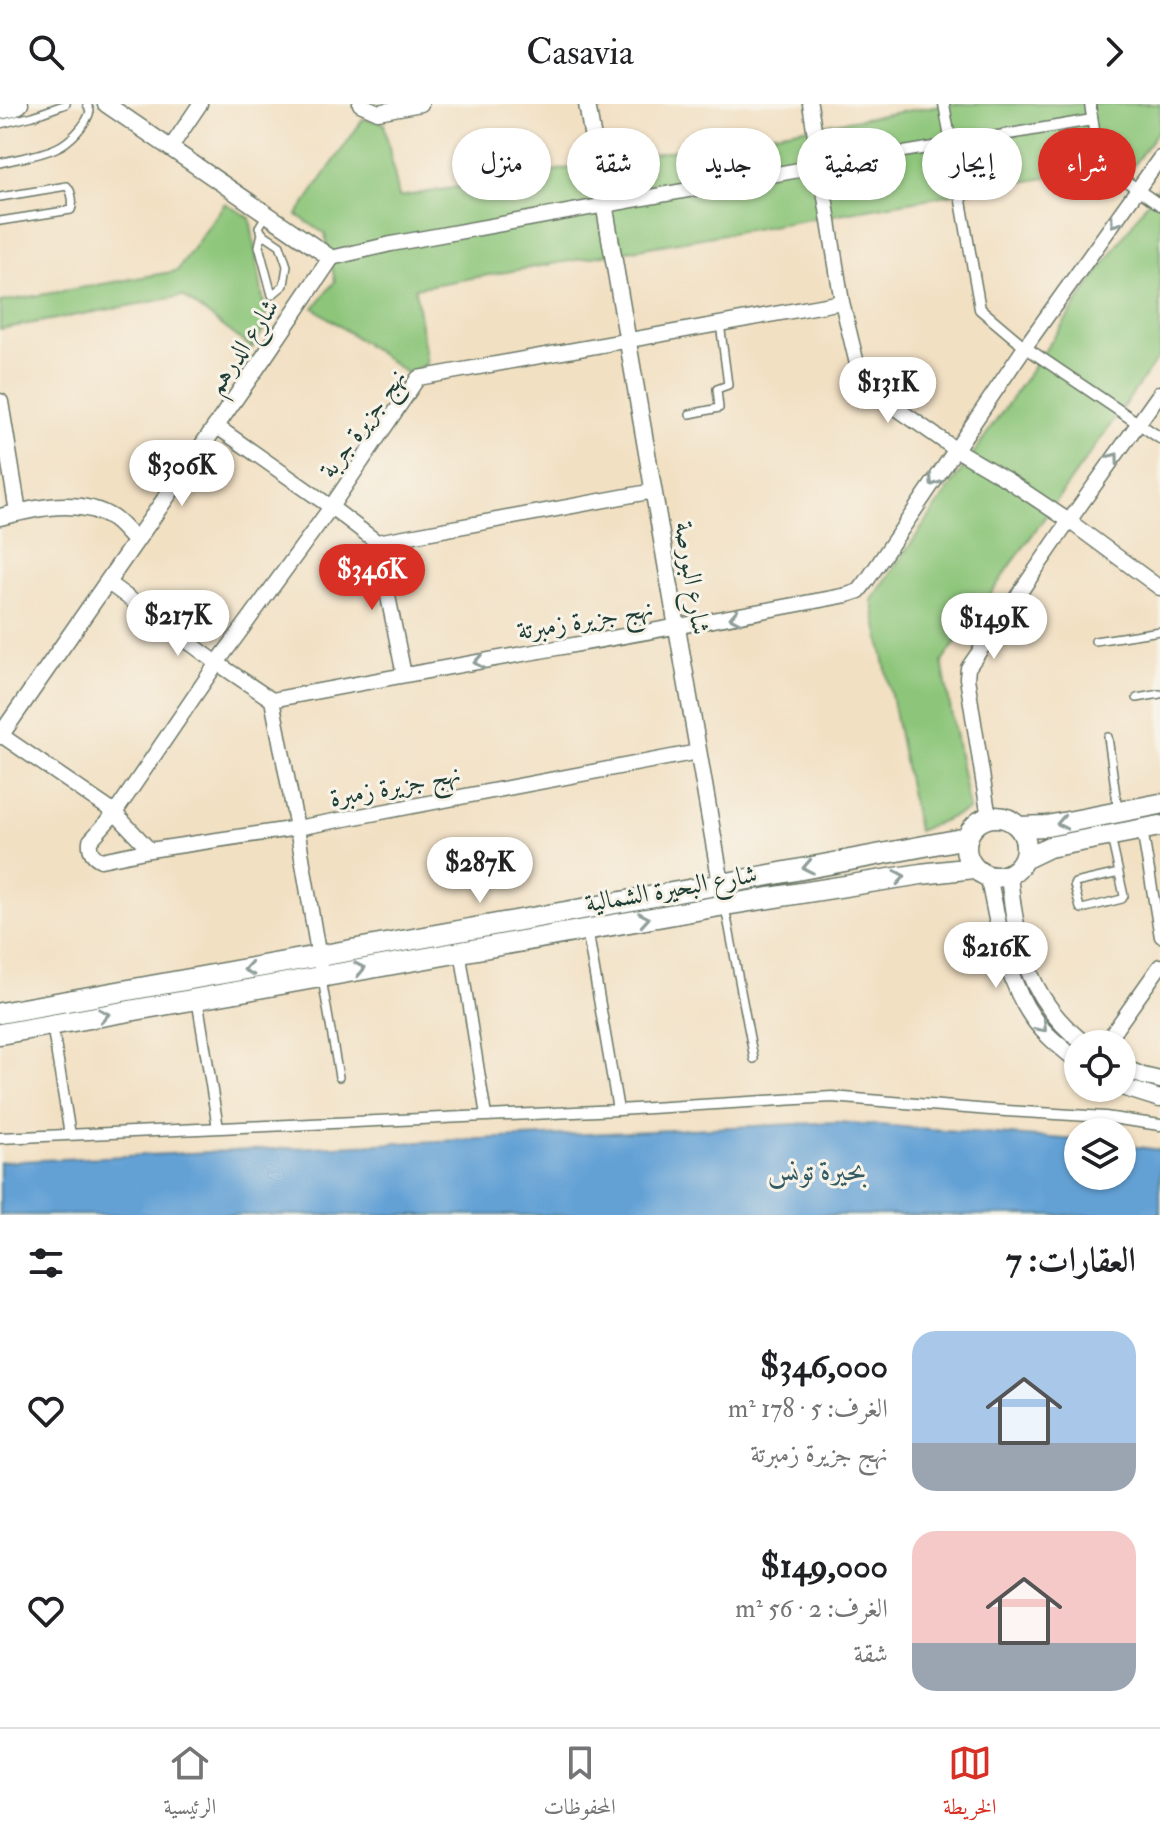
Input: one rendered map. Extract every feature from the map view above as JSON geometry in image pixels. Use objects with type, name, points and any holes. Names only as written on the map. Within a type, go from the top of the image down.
[{"type":"main road","points":[[1019,827],[1047,826],[1160,804]]},
{"type":"main road","points":[[989,818],[1005,818],[1019,827],[1027,848],[1018,868],[1009,874],[1003,877],[981,872],[968,859],[967,838],[977,823],[989,818]]},
{"type":"main road","points":[[1024,859],[1049,847],[1151,827]]},
{"type":"main road","name":"شارع البحيرة الشمالية","points":[[0,1013],[460,950],[587,929],[967,838]]},
{"type":"main road","name":"شارع البحيرة الشمالية","points":[[0,1034],[197,998],[320,967],[723,894],[921,874],[981,872]]},
{"type":"street","points":[[0,111],[20,104]]},
{"type":"street","points":[[106,104],[331,258],[391,244],[797,170]]},
{"type":"street","points":[[171,147],[200,104]]},
{"type":"street","points":[[360,104],[378,112],[421,104]]},
{"type":"street","name":"شارع البورصة","points":[[587,104],[723,894]]},
{"type":"street","points":[[810,104],[814,128]]},
{"type":"street","points":[[944,104],[948,128]]},
{"type":"street","points":[[1090,104],[1099,162],[1160,205]]},
{"type":"street","points":[[1022,132],[1092,120]]},
{"type":"street","name":"نهج جزيرة زمبرتة","points":[[272,700],[677,628],[859,591],[1025,347],[1160,158]]},
{"type":"street","points":[[826,200],[842,302],[858,368],[876,394],[955,449],[1069,521],[1160,588]]},
{"type":"street","points":[[961,200],[980,309],[1025,347],[1160,438]]},
{"type":"street","name":"شارع الدرهم","points":[[0,735],[331,258]]},
{"type":"street","name":"نهج جزيرة جربة","points":[[101,860],[91,853],[90,841],[115,813],[418,378],[842,302]]},
{"type":"street","points":[[989,818],[968,668],[1160,393]]},
{"type":"street","points":[[0,402],[2,431],[18,512]]},
{"type":"street","points":[[216,426],[377,542],[404,675]]},
{"type":"street","points":[[377,542],[654,491]]},
{"type":"street","points":[[0,517],[71,505],[98,510],[115,520],[135,541]]},
{"type":"street","points":[[107,582],[272,700],[320,967]]},
{"type":"street","points":[[0,735],[115,813],[150,850]]},
{"type":"street","name":"نهج جزيرة زمبرة","points":[[101,860],[297,828],[698,752]]},
{"type":"street","points":[[1151,827],[1160,937]]},
{"type":"street","points":[[981,872],[1017,991],[1034,1020],[1064,1050]]},
{"type":"street","points":[[1009,874],[1022,956],[1031,979],[1049,1009],[1068,1030]]},
{"type":"street","points":[[587,929],[618,1110]]},
{"type":"street","points":[[460,950],[486,1116]]},
{"type":"street","points":[[1115,1030],[1160,966]]},
{"type":"street","points":[[197,998],[218,1128]]},
{"type":"street","points":[[52,1024],[70,1135]]},
{"type":"street","points":[[1136,1073],[1160,1080]]},
{"type":"street","points":[[1136,1091],[1160,1099]]},
{"type":"street","points":[[0,1138],[618,1110],[832,1097],[1105,1117],[1160,1125]]},
{"type":"lane","points":[[33,104],[33,116]]},
{"type":"lane","points":[[0,124],[66,104]]},
{"type":"lane","points":[[0,163],[58,148],[87,120],[90,111],[87,104]]},
{"type":"lane","points":[[0,197],[67,186],[73,205],[71,210],[0,221]]},
{"type":"lane","points":[[262,233],[259,246],[272,295],[284,285],[287,266],[280,245],[262,233],[259,227],[267,214]]},
{"type":"lane","points":[[284,285],[302,300]]},
{"type":"lane","points":[[690,414],[719,408],[717,389],[728,385],[720,323]]},
{"type":"lane","points":[[1095,641],[1160,631]]},
{"type":"lane","points":[[1137,698],[1160,694]]},
{"type":"lane","points":[[1108,737],[1118,812]]},
{"type":"lane","points":[[1110,835],[1119,873],[1124,896],[1080,908],[1075,883],[1119,873]]},
{"type":"lane","name":"شارع البورصة","points":[[723,894],[754,1059]]},
{"type":"lane","points":[[320,967],[339,1077]]},
{"type":"green space","points":[[947,104],[1160,104],[1160,128],[1136,162],[1136,128],[1038,128],[1038,179],[1022,182],[1022,128],[922,128],[922,200],[415,288],[427,364],[408,374],[314,308],[335,281],[325,234],[297,215],[363,119],[384,123],[399,197],[452,188],[452,200],[551,200],[551,171],[567,168],[567,200],[660,200],[660,153],[676,150],[676,200],[781,200],[781,132],[797,129],[797,200],[906,200],[906,128],[806,128]]},
{"type":"green space","points":[[1160,184],[1160,355],[942,662],[969,810],[918,831],[872,600]]},
{"type":"green space","points":[[225,203],[250,218],[267,324],[252,348],[183,296],[0,329],[0,302],[177,271]]},
{"type":"water","name":"بحيرة تونس","points":[[837,1122],[1064,1139],[1064,1190],[1136,1190],[1136,1147],[1160,1150],[1160,1215],[0,1215],[0,1162]]}]
